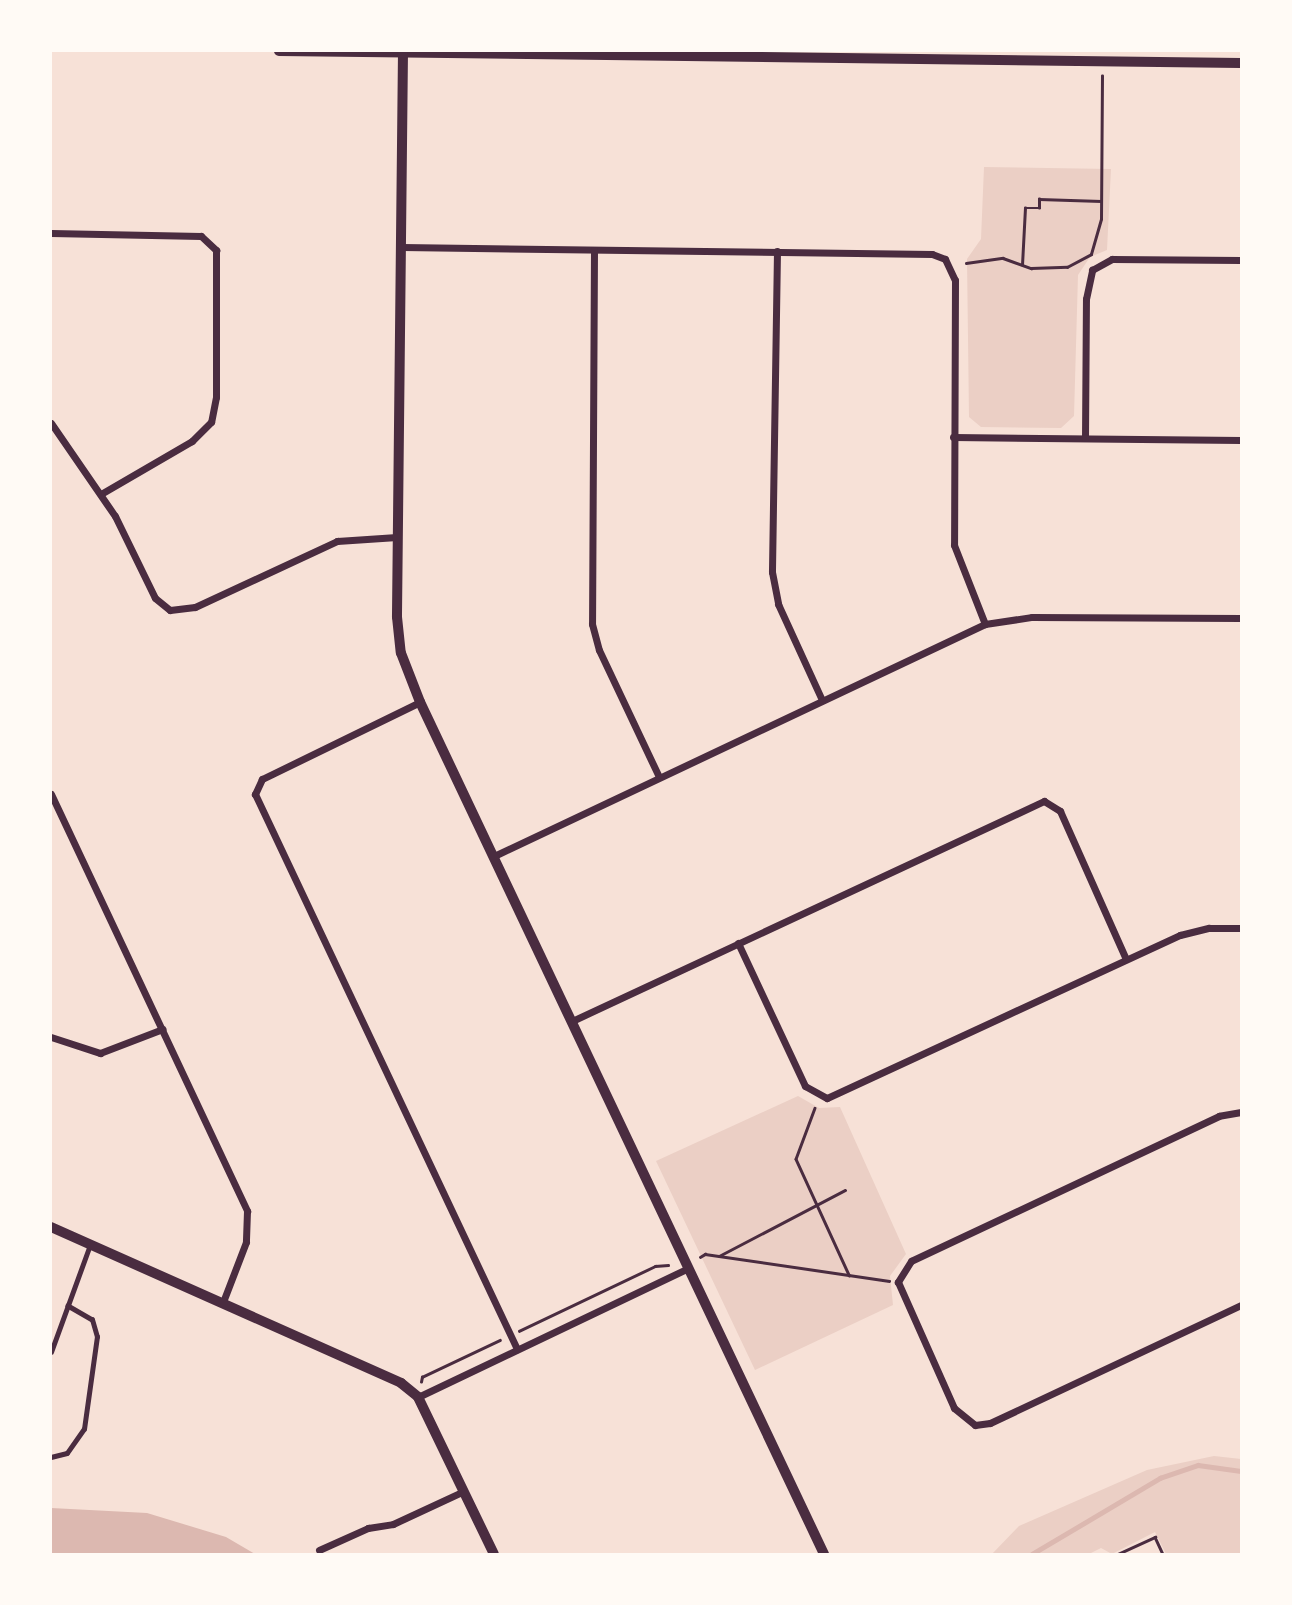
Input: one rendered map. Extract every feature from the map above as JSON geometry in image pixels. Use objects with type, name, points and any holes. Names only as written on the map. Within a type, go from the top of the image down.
[{"type":"street","points":[[279,51],[1037,56],[1241,63]]},
{"type":"street","points":[[403,51],[397,537],[399,641],[420,702],[824,1554]]},
{"type":"street","points":[[51,233],[201,236],[216,250],[216,397],[211,422],[192,441],[101,494]]},
{"type":"street","points":[[402,247],[932,254],[950,263],[956,280],[954,545],[985,624]]},
{"type":"street","points":[[594,250],[592,624],[599,650],[659,777]]},
{"type":"street","points":[[777,251],[772,572],[778,604],[822,700]]},
{"type":"street","points":[[1085,438],[1086,299],[1092,270],[1112,259],[1241,260]]},
{"type":"street","points":[[51,423],[101,494],[155,598],[175,611],[195,607],[337,541],[397,537]]},
{"type":"street","points":[[953,437],[1241,440]]},
{"type":"street","points":[[494,856],[985,624],[1032,617],[1241,618]]},
{"type":"street","points":[[420,702],[262,779],[255,794],[517,1349]]},
{"type":"street","points":[[51,794],[163,1029],[249,1219],[246,1242],[223,1302]]},
{"type":"street","points":[[572,1021],[1044,801],[1060,811],[1126,959]]},
{"type":"street","points":[[738,943],[805,1086],[827,1098],[1190,932],[1241,928]]},
{"type":"street","points":[[51,1037],[100,1054],[163,1029]]},
{"type":"street","points":[[1241,1112],[1219,1116],[911,1261],[901,1272],[898,1285],[954,1408],[975,1425],[990,1423],[1241,1305]]},
{"type":"street","points":[[51,1227],[394,1379],[418,1397],[494,1554]]},
{"type":"street","points":[[418,1397],[689,1268]]},
{"type":"street","points":[[319,1550],[368,1528],[393,1524],[464,1491]]},
{"type":"lane","points":[[51,1352],[90,1244]]},
{"type":"lane","points":[[51,1457],[66,1453],[84,1429],[97,1337],[92,1320],[68,1306]]},
{"type":"path","points":[[966,262],[1003,258],[1022,265],[1066,267],[1091,254],[1100,234],[1102,76]]},
{"type":"path","points":[[1022,265],[1025,208],[1039,208],[1039,199],[1101,201]]},
{"type":"path","points":[[815,1108],[796,1159],[849,1275]]},
{"type":"path","points":[[719,1256],[845,1190]]},
{"type":"path","points":[[700,1257],[719,1256],[889,1281]]},
{"type":"path","points":[[523,1329],[655,1266],[666,1265]]},
{"type":"path","points":[[422,1377],[498,1341]]},
{"type":"path","points":[[1118,1554],[1155,1537],[1163,1554]]},
{"type":"shaded area","points":[[984,167],[1111,169],[1107,250],[1090,257],[1078,275],[1074,416],[1061,428],[981,427],[969,417],[967,259],[981,239]]},
{"type":"shaded area","points":[[798,1096],[819,1108],[840,1107],[906,1254],[890,1276],[893,1305],[755,1370],[656,1161]]},
{"type":"shaded area","points":[[1214,1456],[1241,1459],[1241,1554],[1166,1554],[1155,1532],[1112,1554],[1101,1548],[1089,1554],[992,1554],[1019,1526],[1147,1470]]},
{"type":"shaded area","points":[[51,1508],[147,1513],[226,1537],[255,1554],[51,1554]]},
{"type":"waterway","points":[[1032,1554],[1160,1478],[1198,1465],[1241,1471]]}]
